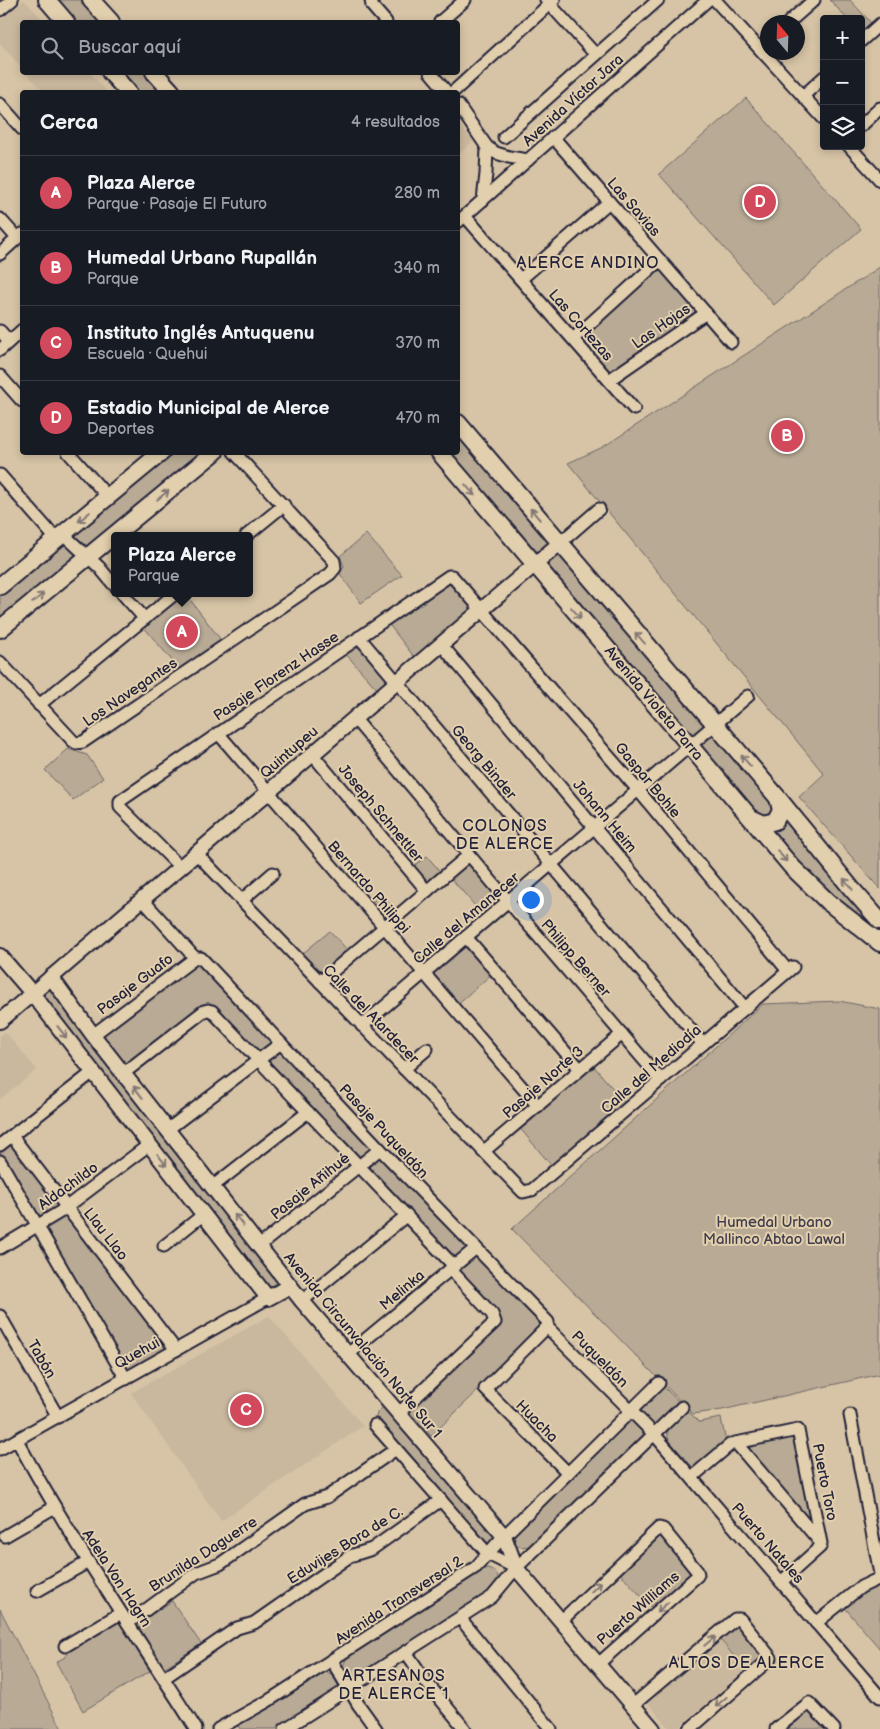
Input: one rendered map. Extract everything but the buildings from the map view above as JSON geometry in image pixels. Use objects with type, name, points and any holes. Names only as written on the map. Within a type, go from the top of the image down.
[{"type":"main road","points":[[47,0],[64,20]]},
{"type":"main road","points":[[91,0],[108,20]]},
{"type":"main road","points":[[113,75],[126,90]]},
{"type":"main road","points":[[157,75],[170,90]]},
{"type":"main road","name":"Avenida Violeta Parra","points":[[460,424],[778,798],[880,921]]},
{"type":"main road","points":[[2,580],[60,537],[157,455]]},
{"type":"main road","points":[[117,532],[211,455]]},
{"type":"main road","name":"Avenida Violeta Parra","points":[[441,455],[803,879],[828,902],[880,943]]},
{"type":"main road","points":[[0,629],[111,537]]},
{"type":"main road","points":[[751,818],[764,824],[775,821],[781,810],[778,798]]},
{"type":"street","points":[[0,10],[12,0]]},
{"type":"street","points":[[371,0],[372,6],[384,20]]},
{"type":"street","points":[[442,20],[465,0]]},
{"type":"street","name":"Avenida Víctor Jara","points":[[504,137],[658,0]]},
{"type":"street","name":"Avenida Víctor Jara","points":[[461,219],[708,0]]},
{"type":"street","points":[[715,0],[760,42]]},
{"type":"street","points":[[797,15],[814,0]]},
{"type":"street","points":[[455,90],[550,1],[596,55]]},
{"type":"street","points":[[865,37],[880,24]]},
{"type":"street","points":[[775,60],[820,115]]},
{"type":"street","points":[[433,75],[445,90]]},
{"type":"street","points":[[803,96],[820,81]]},
{"type":"street","points":[[0,104],[20,127]]},
{"type":"street","points":[[460,108],[487,147],[496,153],[528,160]]},
{"type":"street","points":[[865,122],[880,108]]},
{"type":"street","name":"Las Savias","points":[[553,137],[731,342]]},
{"type":"street","points":[[483,200],[487,147]]},
{"type":"street","points":[[853,150],[880,180]]},
{"type":"street","points":[[521,279],[609,202]]},
{"type":"street","points":[[0,219],[20,236],[0,254]]},
{"type":"street","name":"Las Cortezas","points":[[461,219],[521,279],[634,410]]},
{"type":"street","points":[[573,339],[660,260]]},
{"type":"street","name":"Las Hojas","points":[[609,380],[706,313]]},
{"type":"street","points":[[0,331],[9,342]]},
{"type":"street","points":[[0,350],[20,332]]},
{"type":"street","points":[[0,376],[20,399]]},
{"type":"street","points":[[71,455],[108,497]]},
{"type":"street","name":"Los Navegantes","points":[[0,662],[73,741],[76,743],[83,742],[330,574],[335,568],[334,562],[237,455]]},
{"type":"street","points":[[0,476],[60,537],[87,557],[111,582]]},
{"type":"street","points":[[251,532],[284,505]]},
{"type":"street","name":"Quintupeu","points":[[0,1021],[599,509]]},
{"type":"street","name":"Gaspar Bohle","points":[[452,576],[791,969]]},
{"type":"street","name":"Pasaje Florenz Hasse","points":[[180,867],[120,807],[118,804],[120,801],[359,637],[452,576]]},
{"type":"street","points":[[125,597],[144,619]]},
{"type":"street","points":[[39,705],[171,597]]},
{"type":"street","name":"Georg Binder","points":[[359,637],[703,1044]]},
{"type":"street","name":"Johann Heim","points":[[441,644],[745,1008]]},
{"type":"street","name":"Calle del Amanecer","points":[[362,1026],[748,696]]},
{"type":"street","name":"Philipp Berner","points":[[354,718],[469,856],[661,1080]]},
{"type":"street","name":"Bernardo Philippi","points":[[218,734],[538,1106]]},
{"type":"street","name":"Joseph Schnettler","points":[[312,754],[427,891]]},
{"type":"street","name":"Calle del Atardecer","points":[[196,853],[521,1192],[526,1193]]},
{"type":"street","points":[[320,982],[469,856]]},
{"type":"street","points":[[242,900],[272,874]]},
{"type":"street","points":[[142,899],[195,958]]},
{"type":"street","points":[[466,937],[580,1069]]},
{"type":"street","points":[[0,956],[150,1144],[268,1298]]},
{"type":"street","name":"Pasaje Guafo","points":[[93,1035],[195,958]]},
{"type":"street","name":"Pasaje Puqueldón","points":[[195,958],[201,958],[380,1149],[548,1322],[547,1328]]},
{"type":"street","name":"Calle del Mediodía","points":[[526,1193],[532,1190],[791,969]]},
{"type":"street","name":"Avenida Circunvalación Norte Sur 1","points":[[51,977],[93,1035],[302,1301],[504,1536],[516,1568],[561,1620],[596,1665],[653,1729]]},
{"type":"street","points":[[124,1073],[204,1011],[212,1011],[407,1215],[492,1314],[495,1320],[493,1325],[399,1413]]},
{"type":"street","name":"Pasaje Norte 3","points":[[483,1152],[622,1034]]},
{"type":"street","points":[[167,1130],[281,1043]]},
{"type":"street","points":[[404,1069],[427,1049]]},
{"type":"street","points":[[0,1145],[93,1072]]},
{"type":"street","points":[[212,1187],[308,1112]]},
{"type":"street","name":"Llau Llao","points":[[12,1136],[176,1350]]},
{"type":"street","name":"Aldachildo","points":[[0,1248],[66,1207],[150,1144]]},
{"type":"street","name":"Pasaje Añihué","points":[[259,1246],[380,1149]]},
{"type":"street","points":[[0,1161],[126,1379]]},
{"type":"street","points":[[164,1246],[204,1214]]},
{"type":"street","points":[[302,1301],[407,1215]]},
{"type":"street","name":"Melinka","points":[[348,1354],[476,1248]]},
{"type":"street","name":"Quehui","points":[[0,1449],[290,1286]]},
{"type":"street","name":"Tabón","points":[[0,1316],[58,1416]]},
{"type":"street","name":"Huacha","points":[[547,1328],[485,1389],[568,1473]]},
{"type":"street","name":"Puqueldón","points":[[547,1328],[630,1411]]},
{"type":"street","name":"Avenida Transversal 2","points":[[218,1729],[268,1701],[332,1661],[472,1570],[659,1383]]},
{"type":"street","points":[[285,1729],[460,1618],[496,1593],[516,1568],[682,1407]]},
{"type":"street","name":"Puerto Natales","points":[[630,1411],[654,1434],[692,1477],[880,1697]]},
{"type":"street","points":[[850,1415],[880,1574]]},
{"type":"street","points":[[375,1425],[488,1554],[516,1568]]},
{"type":"street","name":"Puerto Toro","points":[[692,1477],[730,1444],[798,1430],[821,1543],[820,1548],[781,1582]]},
{"type":"street","name":"Adela Von Hagrn","points":[[17,1440],[88,1562],[196,1729]]},
{"type":"street","points":[[736,1443],[821,1543]]},
{"type":"street","name":"Brunilda Daguerre","points":[[65,1646],[124,1618],[196,1573],[220,1564],[305,1504],[326,1497],[396,1449]]},
{"type":"street","name":"Eduvijes Bora de C.","points":[[164,1678],[237,1628],[254,1623],[350,1556],[372,1549],[441,1500]]},
{"type":"street","points":[[5,1536],[55,1507]]},
{"type":"street","name":"Puerto Williams","points":[[561,1620],[659,1528],[663,1529],[698,1574],[596,1665]]},
{"type":"street","points":[[37,1591],[88,1562]]},
{"type":"street","points":[[816,1623],[861,1587],[880,1578]]},
{"type":"street","points":[[460,1618],[551,1729]]},
{"type":"street","points":[[632,1706],[737,1618],[740,1619],[770,1658],[690,1729]]},
{"type":"street","points":[[406,1652],[427,1683],[465,1729]]},
{"type":"street","points":[[332,1661],[376,1729]]},
{"type":"street","points":[[776,1729],[809,1703],[834,1729]]},
{"type":"shaded area","points":[[24,0],[43,20],[20,20],[20,66],[0,43],[0,21]]},
{"type":"shaded area","points":[[28,75],[92,75],[105,90],[42,90]]},
{"type":"shaded area","points":[[460,125],[473,141],[460,153]]},
{"type":"shaded area","points":[[5,1032],[37,1070],[0,1099],[0,1036]]},
{"type":"shaded area","points":[[269,1316],[363,1426],[221,1521],[131,1393]]},
{"type":"shaded area","points":[[720,1641],[745,1670],[677,1729],[670,1729],[648,1703]]},
{"type":"green space","points":[[53,0],[84,0],[102,20],[71,20]]},
{"type":"green space","points":[[830,0],[850,0],[864,15],[843,15]]},
{"type":"green space","points":[[865,16],[873,25],[865,32]]},
{"type":"green space","points":[[119,75],[149,75],[162,90],[133,90]]},
{"type":"green space","points":[[746,98],[861,229],[774,305],[659,174]]},
{"type":"green space","points":[[659,267],[698,311],[615,371],[607,371],[581,341],[581,336]]},
{"type":"green space","points":[[880,267],[880,889],[799,797],[824,774],[568,463],[603,447]]},
{"type":"green space","points":[[460,433],[551,542],[537,555],[448,455],[460,455]]},
{"type":"green space","points":[[169,455],[203,455],[87,550],[83,549],[72,534]]},
{"type":"green space","points":[[366,534],[402,575],[361,603],[340,574],[344,566],[340,556]]},
{"type":"green space","points":[[62,543],[77,556],[0,621],[0,594]]},
{"type":"green space","points":[[559,551],[707,724],[692,738],[544,564]]},
{"type":"green space","points":[[449,579],[476,606],[415,658],[387,622]]},
{"type":"green space","points":[[176,597],[188,597],[221,640],[180,670],[142,625]]},
{"type":"green space","points":[[354,644],[360,644],[387,677],[386,682],[378,690],[344,652]]},
{"type":"green space","points":[[713,735],[777,807],[775,815],[762,820],[700,748]]},
{"type":"green space","points":[[68,749],[87,755],[103,778],[73,800],[45,770]]},
{"type":"green space","points":[[785,816],[880,932],[880,937],[821,891],[768,830]]},
{"type":"green space","points":[[427,856],[443,875],[431,884],[424,883],[411,868]]},
{"type":"green space","points":[[469,862],[501,900],[483,915],[449,876]]},
{"type":"green space","points":[[382,894],[396,913],[387,920],[381,920],[369,904]]},
{"type":"green space","points":[[330,931],[350,953],[327,972],[323,972],[313,966],[302,954]]},
{"type":"green space","points":[[468,946],[493,973],[455,1006],[431,975],[462,948]]},
{"type":"green space","points":[[196,961],[273,1040],[272,1042],[257,1053],[215,1010],[126,1066],[124,1065],[103,1038],[104,1032]]},
{"type":"green space","points":[[46,989],[53,989],[278,1280],[278,1285],[270,1289],[268,1288],[42,996]]},
{"type":"green space","name":"Humedal Urbano Mallinco Abtao Lawal","points":[[839,1001],[880,1009],[880,1374],[722,1410],[693,1414],[512,1229],[763,1004]]},
{"type":"green space","points":[[282,1050],[375,1146],[361,1161],[265,1062]]},
{"type":"green space","points":[[592,1064],[625,1103],[551,1165],[518,1126]]},
{"type":"green space","points":[[11,1141],[58,1202],[58,1206],[37,1218],[0,1158],[0,1148]]},
{"type":"green space","points":[[380,1155],[469,1246],[454,1259],[366,1169],[366,1164]]},
{"type":"green space","points":[[66,1214],[167,1347],[166,1349],[127,1370],[44,1227]]},
{"type":"green space","points":[[476,1256],[479,1256],[545,1326],[431,1436],[408,1410],[497,1326],[459,1272]]},
{"type":"green space","points":[[664,1387],[679,1402],[653,1427],[639,1412]]},
{"type":"green space","points":[[384,1406],[495,1536],[495,1539],[490,1543],[485,1543],[376,1418],[377,1413]]},
{"type":"green space","points":[[687,1410],[699,1422],[721,1418],[726,1442],[694,1469],[669,1440],[668,1435],[672,1424]]},
{"type":"green space","points":[[630,1420],[645,1435],[531,1546],[521,1547],[516,1544],[514,1535],[518,1530]]},
{"type":"green space","points":[[795,1435],[814,1522],[811,1524],[745,1446]]},
{"type":"green space","points":[[662,1534],[694,1572],[653,1609],[618,1571],[654,1535]]},
{"type":"green space","points":[[488,1568],[497,1574],[498,1578],[497,1582],[484,1596],[355,1678],[347,1675],[343,1666],[347,1657],[483,1569]]},
{"type":"green space","points":[[880,1584],[880,1649],[845,1608],[869,1588]]},
{"type":"green space","points":[[172,1601],[201,1644],[164,1668],[136,1625]]},
{"type":"green space","points":[[0,1609],[3,1615],[62,1729],[0,1729]]},
{"type":"green space","points":[[118,1622],[150,1671],[83,1711],[56,1662],[65,1657],[72,1648]]},
{"type":"green space","points":[[738,1623],[766,1655],[749,1674],[718,1637]]},
{"type":"green space","points":[[323,1672],[335,1676],[338,1685],[336,1691],[276,1729],[240,1729],[237,1724]]},
{"type":"green space","points":[[806,1709],[831,1729],[782,1729]]},
{"type":"place","name":"Estadio Municipal de Alerce","points":[[760,202]]},
{"type":"place","name":"Humedal Urbano Rupallán","points":[[787,436]]},
{"type":"place","name":"Plaza Alerce","points":[[182,632]]},
{"type":"place","name":"Instituto Inglés Antuquenu","points":[[246,1410]]},
{"type":"district","name":"ALERCE ANDINO","points":[[588,262]]},
{"type":"district","name":"COLONOS DE ALERCE","points":[[505,834]]},
{"type":"district","name":"ALTOS DE ALERCE","points":[[747,1662]]},
{"type":"district","name":"ARTESANOS DE ALERCE 1","points":[[394,1684]]}]
